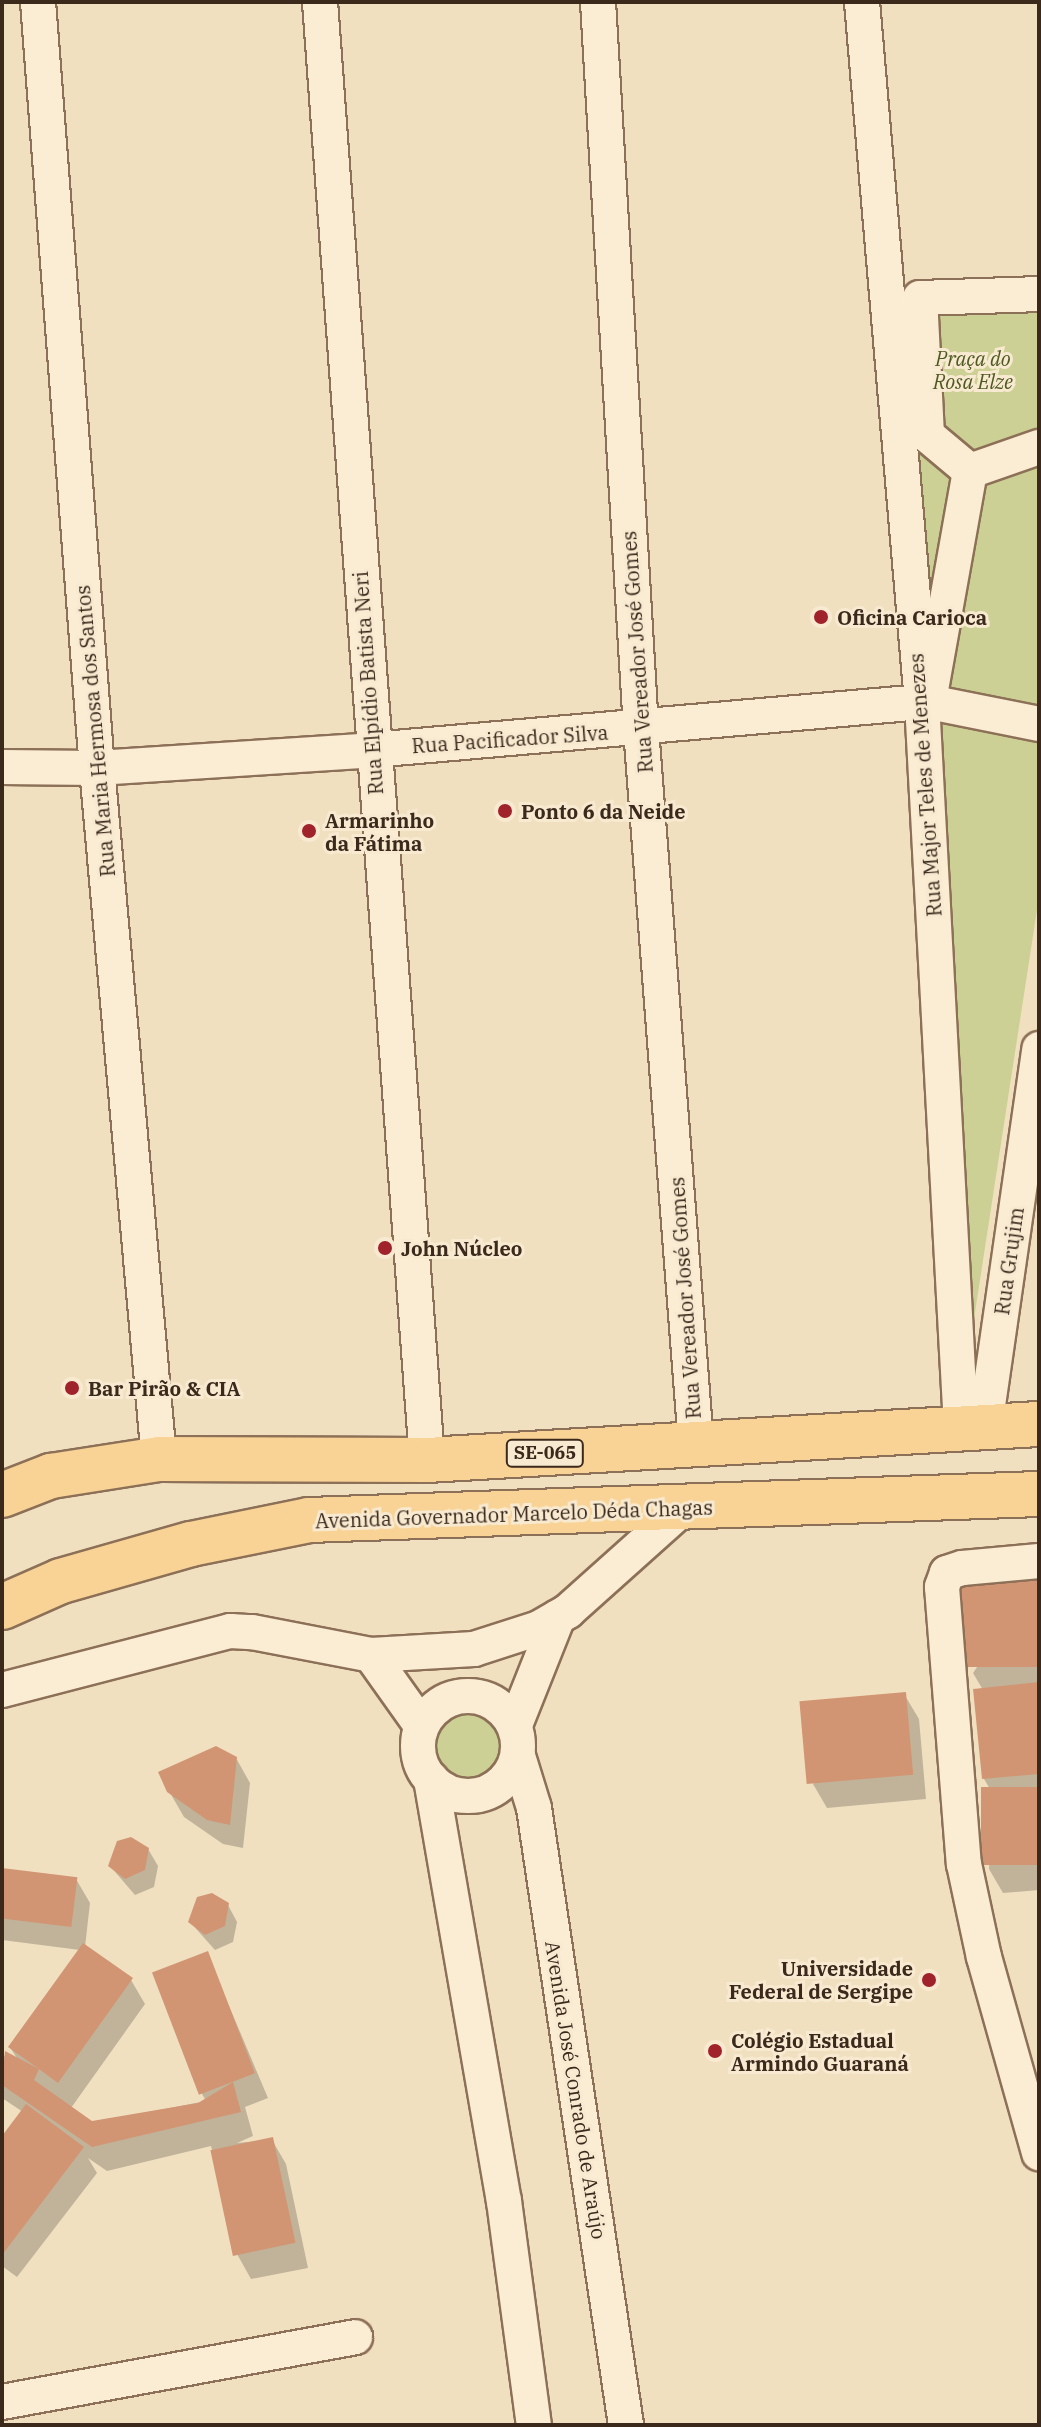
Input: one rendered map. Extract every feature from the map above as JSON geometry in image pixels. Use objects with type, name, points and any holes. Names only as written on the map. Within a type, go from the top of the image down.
[{"type":"main road","name":"SE-065","points":[[2,1495],[51,1476],[159,1459],[427,1460],[1039,1424]]},
{"type":"main road","name":"Avenida Governador Marcelo Déda Chagas","points":[[2,1607],[89,1573],[191,1544],[309,1520],[1039,1494]]},
{"type":"street","name":"Rua Maria Hermosa dos Santos","points":[[38,2],[97,768],[159,1459]]},
{"type":"street","name":"Rua Elpídio Batista Neri","points":[[320,2],[372,750],[427,1460]]},
{"type":"street","name":"Rua Vereador José Gomes","points":[[598,2],[641,729],[696,1444]]},
{"type":"street","name":"Rua Major Teles de Menezes","points":[[862,2],[882,281],[922,702],[973,1426]]},
{"type":"street","points":[[882,281],[1039,276]]},
{"type":"street","points":[[970,471],[927,435],[920,298],[1039,294]]},
{"type":"street","points":[[970,471],[1039,447]]},
{"type":"street","points":[[970,471],[929,702],[1039,724]]},
{"type":"street","name":"Rua Pacificador Silva","points":[[2,767],[97,768],[372,750],[641,729],[922,702]]},
{"type":"street","name":"Rua Grujim","points":[[973,1426],[1039,1049]]},
{"type":"street","points":[[2,1690],[230,1631],[371,1655],[474,1649],[506,1642],[558,1617],[682,1509]]},
{"type":"street","points":[[1039,1561],[962,1568],[947,1573],[942,1587],[964,1864],[984,1957],[1039,2153]]},
{"type":"street","points":[[431,1779],[455,1795],[490,1792],[503,1783],[558,1617]]},
{"type":"street","points":[[371,1655],[421,1725]]},
{"type":"street","points":[[516,1740],[493,1702],[463,1695],[431,1711],[421,1725],[419,1759],[431,1779],[504,2201],[534,2425]]},
{"type":"street","name":"Avenida José Conrado de Araújo","points":[[516,1740],[534,1808],[626,2425]]},
{"type":"street","points":[[2,2402],[355,2337]]},
{"type":"green space","name":"Praça do Rosa Elze","points":[[1039,297],[1039,897],[974,1319],[900,304]]},
{"type":"green space","points":[[469,1711],[492,1721],[502,1744],[492,1767],[469,1777],[446,1767],[436,1744],[446,1721]]},
{"type":"building","points":[[962,1575],[1039,1575],[1039,1667],[962,1667]]},
{"type":"building","points":[[1039,1682],[1039,1774],[982,1779],[973,1689]]},
{"type":"building","points":[[906,1692],[913,1775],[807,1784],[799,1701]]},
{"type":"building","points":[[216,1746],[237,1757],[230,1825],[207,1820],[167,1792],[158,1772]]},
{"type":"building","points":[[981,1787],[1039,1787],[1039,1865],[981,1865]]},
{"type":"building","points":[[131,1837],[149,1848],[145,1870],[125,1879],[108,1866],[117,1841]]},
{"type":"building","points":[[2,1868],[77,1877],[71,1927],[2,1918]]},
{"type":"building","points":[[212,1893],[229,1903],[225,1926],[205,1935],[188,1922],[197,1897]]},
{"type":"building","points":[[83,1943],[133,1978],[58,2083],[8,2047]]},
{"type":"building","points":[[208,1951],[255,2073],[199,2095],[152,1973]]},
{"type":"building","points":[[5,2051],[39,2069],[34,2080],[92,2121],[198,2103],[233,2082],[241,2112],[92,2147],[2,2085]]},
{"type":"building","points":[[26,2104],[84,2147],[2,2255],[2,2136]]},
{"type":"building","points":[[273,2137],[295,2243],[233,2256],[210,2150]]},
{"type":"place","name":"Oficina Carioca","points":[[821,617]]},
{"type":"place","name":"Ponto 6 da Neide","points":[[505,811]]},
{"type":"place","name":"Armarinho da Fátima","points":[[309,831]]},
{"type":"place","name":"John Núcleo","points":[[385,1248]]},
{"type":"place","name":"Bar Pirão & CIA","points":[[72,1388]]},
{"type":"place","name":"Universidade Federal de Sergipe","points":[[929,1980]]},
{"type":"place","name":"Colégio Estadual Armindo Guaraná","points":[[715,2051]]}]
